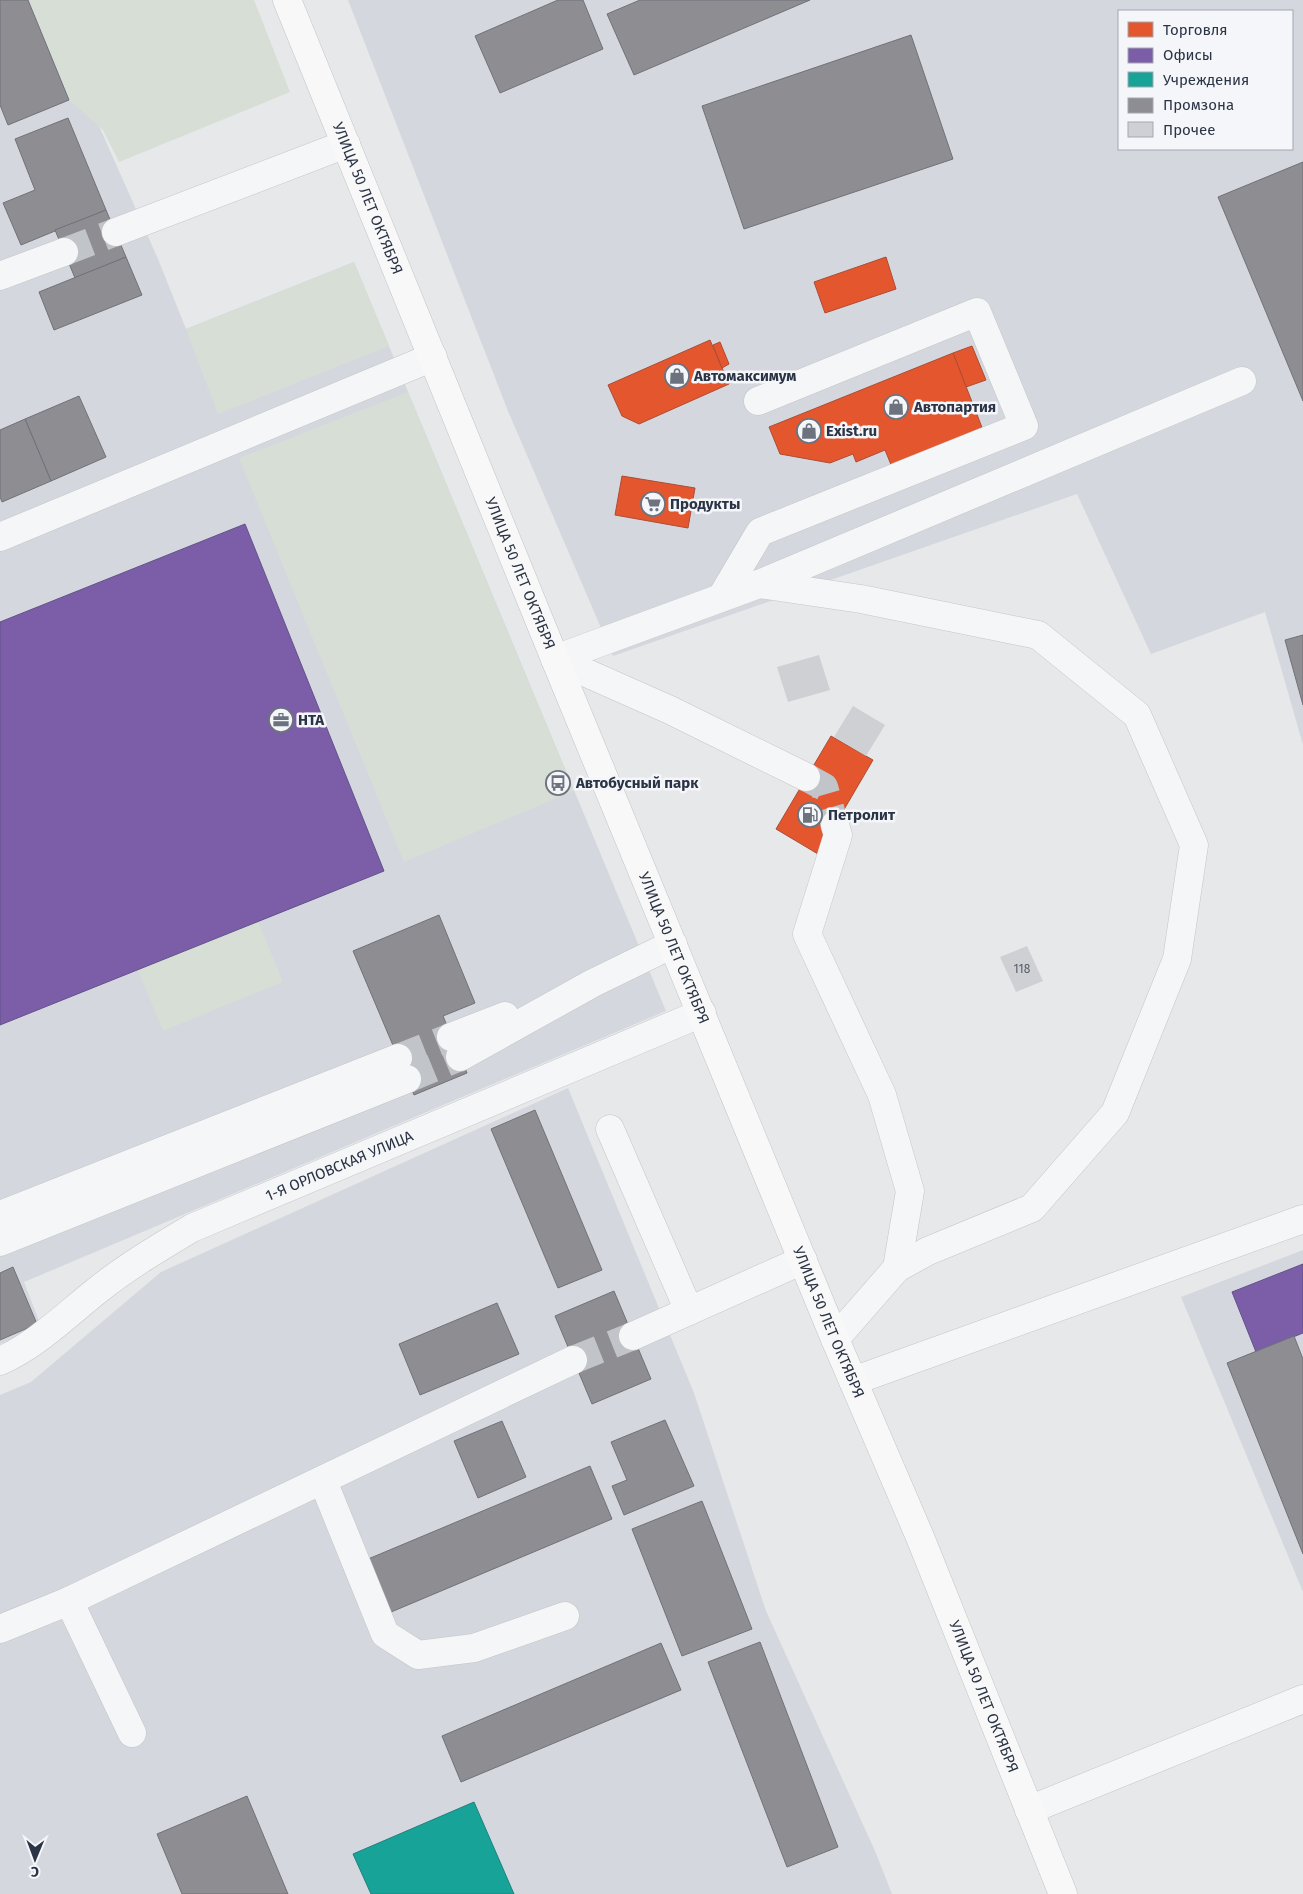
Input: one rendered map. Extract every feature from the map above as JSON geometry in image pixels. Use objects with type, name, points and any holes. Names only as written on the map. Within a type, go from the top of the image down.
[{"type":"main road","name":"УЛИЦА 50 ЛЕТ ОКТЯБРЯ","points":[[287,0],[555,659],[674,944],[835,1339],[923,1546],[1062,1894]]},
{"type":"street","points":[[116,232],[346,144]]},
{"type":"street","points":[[0,276],[64,252]]},
{"type":"street","points":[[721,598],[760,532],[1024,426],[977,312],[758,401]]},
{"type":"street","points":[[0,537],[434,358]]},
{"type":"street","points":[[555,659],[759,584],[1242,381]]},
{"type":"street","points":[[759,584],[861,599],[1038,635],[1137,715],[1194,845],[1177,959],[1115,1114],[1032,1208],[928,1251],[897,1268],[835,1339]]},
{"type":"street","points":[[555,659],[670,710],[806,777]]},
{"type":"street","points":[[835,825],[838,835],[807,934],[882,1094],[910,1191],[897,1268]]},
{"type":"street","points":[[456,1047],[674,944]]},
{"type":"street","name":"1-Я ОРЛОВСКАЯ УЛИЦА","points":[[0,1360],[49,1331],[99,1289],[140,1259],[192,1228],[702,1013]]},
{"type":"street","points":[[0,1215],[402,1068],[0,1242]]},
{"type":"street","points":[[610,1129],[689,1311]]},
{"type":"street","points":[[853,1381],[1303,1219]]},
{"type":"street","points":[[633,1336],[803,1260]]},
{"type":"street","points":[[0,1629],[69,1601],[573,1360]]},
{"type":"street","points":[[323,1481],[385,1634],[418,1655],[474,1648],[565,1616]]},
{"type":"street","points":[[69,1601],[132,1733]]},
{"type":"street","points":[[1029,1810],[1303,1699]]},
{"type":"shaded area","points":[[0,0],[47,0],[88,101],[158,259],[186,329],[354,262],[666,1011],[24,1282],[41,1326],[0,1344]]},
{"type":"shaded area","points":[[28,0],[254,0],[290,92],[119,162],[103,130],[69,100]]},
{"type":"shaded area","points":[[348,0],[1303,0],[1303,745],[1265,612],[1151,654],[1077,494],[613,656],[508,411]]},
{"type":"shaded area","points":[[354,262],[389,346],[218,414],[186,329]]},
{"type":"shaded area","points":[[408,392],[574,791],[404,862],[239,458]]},
{"type":"shaded area","points":[[258,921],[283,982],[163,1031],[138,970]]},
{"type":"shaded area","points":[[568,1088],[694,1393],[766,1611],[875,1851],[892,1894],[0,1894],[0,1395],[31,1382],[161,1272]]},
{"type":"shaded area","points":[[1303,1250],[1303,1592],[1181,1297]]},
{"type":"building: Торговля","points":[[886,257],[896,289],[825,313],[814,282]]},
{"type":"building: Торговля","name":"Автомаксимум","points":[[710,340],[729,384],[639,424],[622,416],[608,385]]},
{"type":"building: Торговля","points":[[720,342],[729,364],[722,368],[713,345]]},
{"type":"building: Торговля","points":[[972,346],[986,380],[966,387],[953,353]]},
{"type":"building: Торговля","name":"Автопартия","points":[[953,353],[983,430],[892,467],[885,450],[856,462],[853,454],[830,463],[780,454],[769,427]]},
{"type":"building: Торговля","points":[[622,476],[695,488],[688,528],[615,515]]},
{"type":"building: Торговля","points":[[831,736],[873,760],[818,854],[776,829]]},
{"type":"building: Офисы","points":[[245,524],[384,871],[0,1025],[0,622]]},
{"type":"building: Офисы","points":[[1303,1264],[1303,1333],[1256,1352],[1232,1292]]},
{"type":"building: Учреждения","points":[[474,1802],[514,1894],[371,1894],[353,1854]]},
{"type":"building: Промзона","points":[[0,0],[28,0],[69,100],[8,125],[0,105]]},
{"type":"building: Промзона","points":[[558,0],[583,0],[603,49],[500,93],[475,36]]},
{"type":"building: Промзона","points":[[640,0],[810,0],[634,75],[607,14]]},
{"type":"building: Промзона","points":[[911,35],[953,159],[744,229],[702,106]]},
{"type":"building: Промзона","points":[[68,118],[106,210],[21,245],[3,203],[35,190],[15,139]]},
{"type":"building: Промзона","points":[[1303,162],[1303,401],[1218,197]]},
{"type":"building: Промзона","points":[[106,210],[126,257],[75,278],[55,230]]},
{"type":"building: Промзона","points":[[126,257],[142,295],[54,330],[39,292]]},
{"type":"building: Промзона","points":[[79,396],[106,457],[51,481],[25,419]]},
{"type":"building: Промзона","points":[[25,419],[51,481],[2,502],[0,497],[0,430]]},
{"type":"building: Промзона","points":[[1303,635],[1303,705],[1285,640]]},
{"type":"building: Промзона","points":[[439,915],[475,1003],[443,1016],[467,1073],[414,1095],[353,951]]},
{"type":"building: Промзона","points":[[535,1110],[602,1270],[558,1288],[491,1129]]},
{"type":"building: Промзона","points":[[13,1267],[37,1324],[0,1340],[0,1273]]},
{"type":"building: Промзона","points":[[614,1291],[651,1379],[592,1404],[555,1316]]},
{"type":"building: Промзона","points":[[497,1303],[519,1354],[420,1395],[399,1344]]},
{"type":"building: Промзона","points":[[1294,1336],[1303,1359],[1303,1554],[1227,1363]]},
{"type":"building: Промзона","points":[[665,1420],[694,1486],[624,1515],[612,1486],[627,1480],[611,1442]]},
{"type":"building: Промзона","points":[[502,1421],[526,1477],[478,1498],[454,1441]]},
{"type":"building: Промзона","points":[[590,1466],[612,1519],[384,1615],[361,1562]]},
{"type":"building: Промзона","points":[[702,1501],[752,1629],[682,1656],[632,1529]]},
{"type":"building: Промзона","points":[[760,1642],[838,1847],[787,1867],[708,1662]]},
{"type":"building: Промзона","points":[[661,1643],[681,1690],[461,1782],[442,1736]]},
{"type":"building: Промзона","points":[[247,1796],[288,1894],[182,1894],[157,1834]]},
{"type":"building: Прочее","points":[[819,655],[830,690],[788,702],[777,667]]},
{"type":"building: Прочее","points":[[853,706],[885,725],[866,756],[834,737]]},
{"type":"building: Прочее","points":[[1027,946],[1043,981],[1016,992],[1000,957]]},
{"type":"tunnel","points":[[64,252],[116,232]]},
{"type":"tunnel","points":[[806,777],[824,787],[835,825]]},
{"type":"tunnel","points":[[398,1058],[451,1037]]},
{"type":"tunnel","points":[[407,1079],[460,1057]]},
{"type":"tunnel","points":[[573,1360],[633,1336]]},
{"type":"place","name":"Автомаксимум","points":[[677,376]]},
{"type":"place","name":"Автопартия","points":[[896,407]]},
{"type":"place","name":"Exist.ru","points":[[809,431]]},
{"type":"place","name":"Продукты","points":[[653,504]]},
{"type":"place","name":"НТА","points":[[281,720]]},
{"type":"place","name":"Автобусный парк","points":[[558,783]]},
{"type":"place","name":"Петролит","points":[[810,815]]}]
